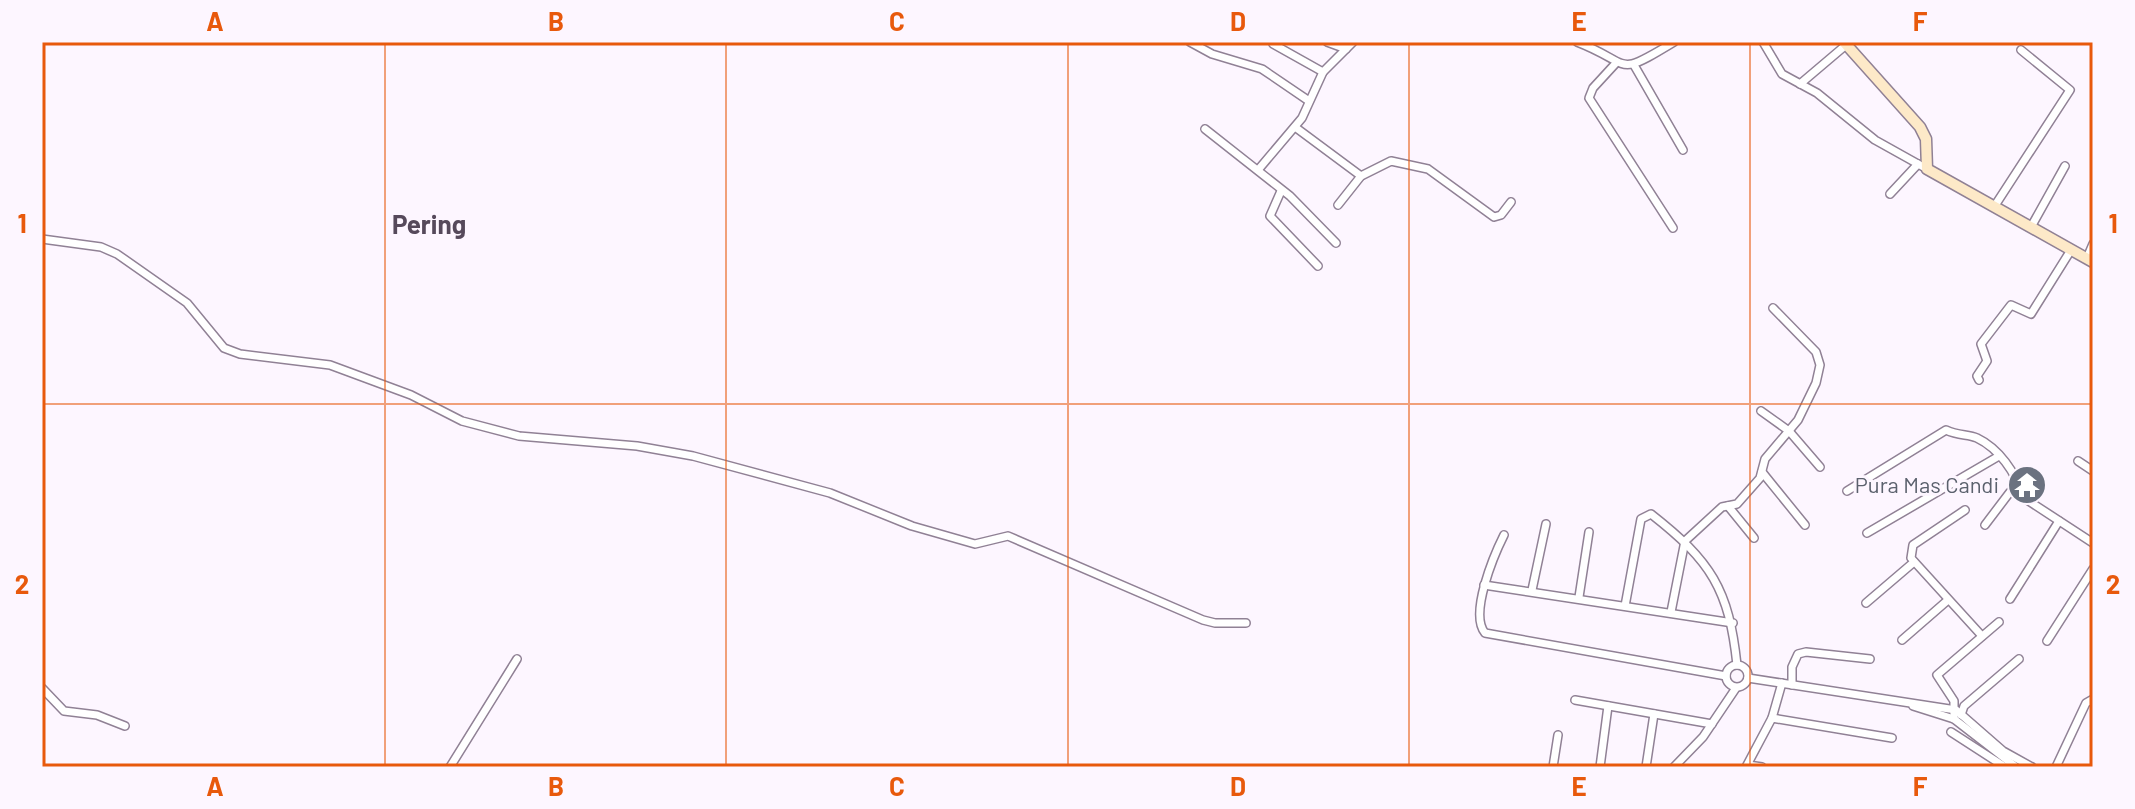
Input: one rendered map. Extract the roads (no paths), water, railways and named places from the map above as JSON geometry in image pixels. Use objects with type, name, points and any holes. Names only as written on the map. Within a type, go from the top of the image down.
[{"type":"street","points":[[1190,42],[1212,54],[1262,69],[1309,101]]},
{"type":"street","points":[[1327,42],[1346,49]]},
{"type":"street","points":[[1258,170],[1295,127],[1323,72],[1353,42]]},
{"type":"street","points":[[1577,42],[1616,63],[1634,65],[1674,42]]},
{"type":"street","points":[[1763,42],[1782,74],[1817,93],[1875,140],[2090,260],[2093,244]]},
{"type":"street","points":[[1800,84],[1845,43],[1920,127],[1926,139],[1922,166],[1890,194]]},
{"type":"street","points":[[1273,44],[1323,72]]},
{"type":"street","points":[[1994,207],[2070,90],[2021,50]]},
{"type":"street","points":[[1616,63],[1593,88],[1589,98],[1673,228]]},
{"type":"street","points":[[1634,65],[1683,150]]},
{"type":"street","points":[[1295,127],[1361,176]]},
{"type":"street","points":[[1205,129],[1258,170],[1336,243]]},
{"type":"street","points":[[1338,205],[1361,176],[1384,162],[1395,161],[1428,169],[1494,217],[1511,202]]},
{"type":"street","points":[[2031,227],[2065,166]]},
{"type":"street","points":[[1281,191],[1270,216],[1318,266]]},
{"type":"street","points":[[42,239],[101,247],[117,254],[187,303],[224,348],[240,354],[330,365],[411,395],[462,421],[519,436],[637,446],[693,456],[830,493],[912,526],[975,544],[1008,536],[1203,620],[1220,624],[1246,623]]},
{"type":"street","points":[[1979,380],[1977,376],[1987,361],[1981,344],[1986,335],[2011,305],[2031,314],[2071,250]]},
{"type":"street","points":[[1671,612],[1685,541],[1716,511],[1737,504],[1762,472],[1765,459],[1807,404],[1820,365],[1816,352],[1773,308]]},
{"type":"street","points":[[1761,411],[1789,431],[1820,467]]},
{"type":"street","points":[[1847,491],[1946,430],[1959,437],[1978,439],[1999,456],[2016,476],[2021,495]]},
{"type":"street","points":[[1867,533],[1999,456]]},
{"type":"street","points":[[2078,461],[2093,471]]},
{"type":"street","points":[[1762,472],[1805,525]]},
{"type":"street","points":[[1985,525],[2010,492],[2021,495],[2093,543]]},
{"type":"street","points":[[1728,506],[1754,538]]},
{"type":"street","points":[[1965,510],[1911,548],[1914,562],[1982,636]]},
{"type":"street","points":[[1625,606],[1641,519],[1651,514],[1685,541],[1719,582],[1733,623],[1737,665]]},
{"type":"street","points":[[2010,599],[2059,521]]},
{"type":"street","points":[[1532,590],[1546,524]]},
{"type":"street","points":[[1579,597],[1589,532]]},
{"type":"street","points":[[1504,535],[1484,585],[1482,630],[1489,635],[1726,676]]},
{"type":"street","points":[[1866,603],[1914,562]]},
{"type":"street","points":[[2047,641],[2093,569]]},
{"type":"street","points":[[1484,585],[1579,597],[1733,623]]},
{"type":"street","points":[[1902,640],[1948,600]]},
{"type":"street","points":[[1999,622],[1937,675],[1958,716],[2016,767]]},
{"type":"street","points":[[1792,685],[1792,667],[1798,654],[1806,652],[1870,659]]},
{"type":"street","points":[[450,767],[517,659]]},
{"type":"street","points":[[1958,716],[1964,706],[2019,659]]},
{"type":"street","points":[[1674,767],[1712,724],[1736,688],[1744,685],[1748,678],[1744,667],[1737,665],[1729,668],[1726,676],[1729,684],[1736,688]]},
{"type":"street","points":[[1748,678],[1908,704],[1958,716],[2003,751],[2032,767]]},
{"type":"street","points":[[1762,767],[1747,766],[1772,718],[1782,683]]},
{"type":"street","points":[[42,688],[64,711],[97,715],[125,726]]},
{"type":"street","points":[[2056,767],[2086,703],[2093,699]]},
{"type":"street","points":[[1575,700],[1712,724]]},
{"type":"street","points":[[1600,767],[1608,706]]},
{"type":"street","points":[[1646,767],[1654,714]]},
{"type":"street","points":[[1772,718],[1892,738]]},
{"type":"street","points":[[1951,732],[2005,767]]},
{"type":"street","points":[[1553,767],[1558,735]]},
{"type":"place","name":"Pura Mas Candi","points":[[2027,485]]},
{"type":"district","name":"Pering","points":[[429,225]]}]
